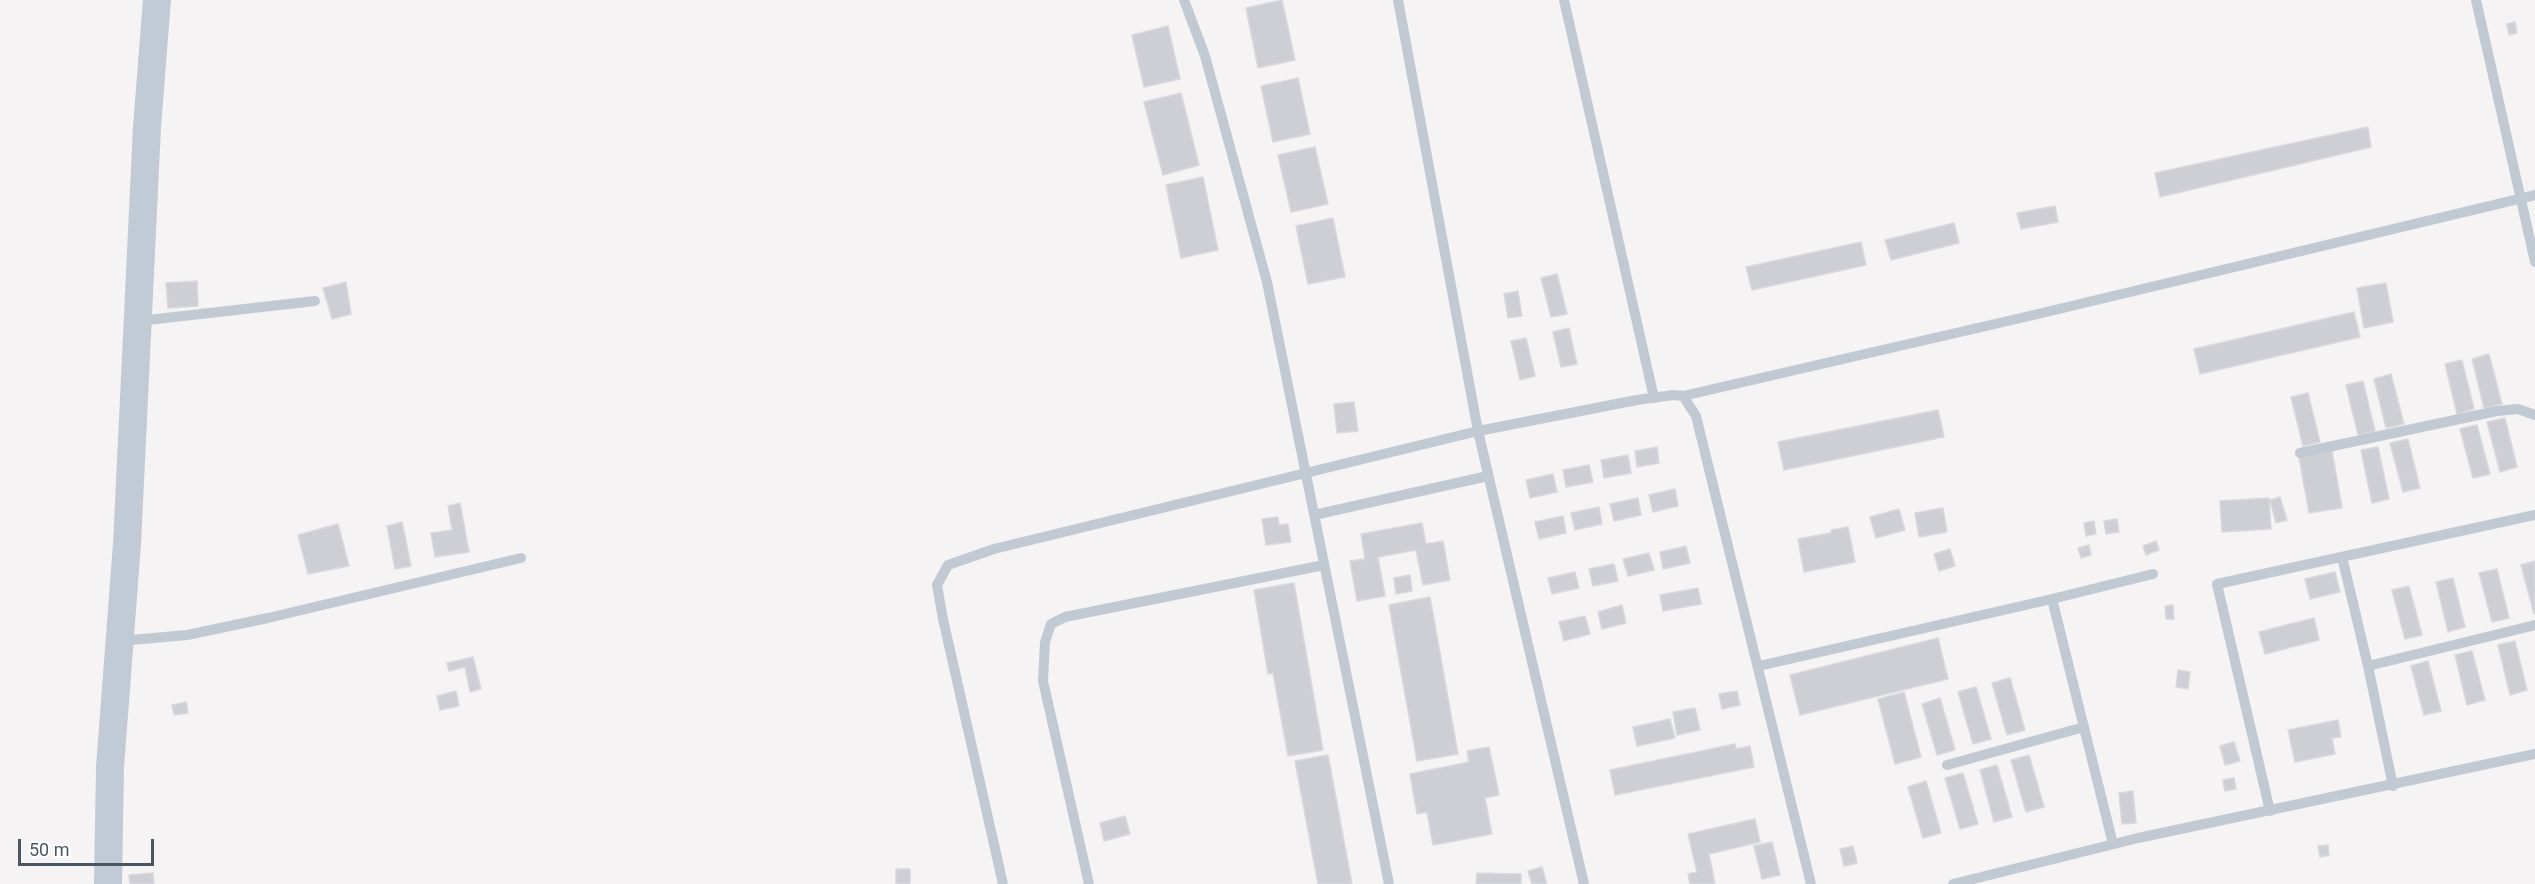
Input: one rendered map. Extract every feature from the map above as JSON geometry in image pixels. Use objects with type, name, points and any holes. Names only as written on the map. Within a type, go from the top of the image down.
[{"type":"street","points":[[108,884],[111,767],[127,544],[136,321],[157,0]]},
{"type":"lane","points":[[1184,0],[1208,67],[1267,282],[1389,884]]},
{"type":"lane","points":[[1398,0],[1478,431],[1584,884]]},
{"type":"lane","points":[[1564,0],[1654,398]]},
{"type":"lane","points":[[2476,0],[2535,262]]},
{"type":"lane","points":[[1003,884],[937,585],[948,566],[994,549],[1478,431],[1654,398],[1683,396],[2535,195]]},
{"type":"lane","points":[[136,321],[315,301]]},
{"type":"lane","points":[[1683,396],[1696,416],[1811,884]]},
{"type":"lane","points":[[2300,453],[2497,411],[2518,409],[2535,415]]},
{"type":"lane","points":[[1314,515],[1488,476]]},
{"type":"lane","points":[[2270,811],[2217,584],[2535,515]]},
{"type":"lane","points":[[2342,557],[2393,786]]},
{"type":"lane","points":[[119,641],[199,633],[521,558]]},
{"type":"lane","points":[[1089,884],[1043,681],[1045,642],[1051,624],[1065,617],[1324,565]]},
{"type":"lane","points":[[1759,666],[2153,574]]},
{"type":"lane","points":[[2052,599],[2113,844]]},
{"type":"lane","points":[[2368,666],[2535,625]]},
{"type":"lane","points":[[1947,765],[2084,727]]},
{"type":"lane","points":[[1953,884],[2113,844],[2535,754]]},
{"type":"building","points":[[1282,0],[1295,60],[1258,68],[1246,8]]},
{"type":"building","points":[[2515,22],[2517,33],[2509,35],[2507,24]]},
{"type":"building","points":[[1168,26],[1180,79],[1144,87],[1132,35]]},
{"type":"building","points":[[1298,78],[1310,134],[1273,142],[1261,86]]},
{"type":"building","points":[[1181,93],[1199,165],[1163,175],[1144,102]]},
{"type":"building","points":[[2368,127],[2371,147],[2160,197],[2155,173]]},
{"type":"building","points":[[1315,147],[1328,204],[1291,212],[1278,155]]},
{"type":"building","points":[[1203,177],[1218,250],[1181,258],[1166,185]]},
{"type":"building","points":[[2055,206],[2058,222],[2021,229],[2017,213]]},
{"type":"building","points":[[1333,218],[1345,277],[1308,284],[1296,226]]},
{"type":"building","points":[[1954,223],[1959,243],[1891,260],[1885,240]]},
{"type":"building","points":[[1861,242],[1866,265],[1752,290],[1746,267]]},
{"type":"building","points":[[1557,274],[1567,314],[1551,317],[1541,278]]},
{"type":"building","points":[[197,281],[198,306],[168,308],[166,283]]},
{"type":"building","points":[[346,282],[351,314],[332,319],[323,288]]},
{"type":"building","points":[[2386,283],[2393,322],[2364,328],[2357,288]]},
{"type":"building","points":[[1518,291],[1522,316],[1508,318],[1504,294]]},
{"type":"building","points":[[2354,312],[2360,337],[2200,374],[2194,349]]},
{"type":"building","points":[[1569,328],[1577,364],[1561,367],[1553,332]]},
{"type":"building","points":[[1526,338],[1535,376],[1520,380],[1511,341]]},
{"type":"building","points":[[2489,354],[2502,404],[2484,408],[2472,359]]},
{"type":"building","points":[[2462,360],[2474,409],[2457,414],[2445,364]]},
{"type":"building","points":[[2391,374],[2404,424],[2386,428],[2374,379]]},
{"type":"building","points":[[2363,381],[2375,431],[2358,435],[2346,385]]},
{"type":"building","points":[[2308,393],[2320,442],[2303,446],[2291,397]]},
{"type":"building","points":[[1354,402],[1358,431],[1337,433],[1334,404]]},
{"type":"building","points":[[1938,410],[1944,437],[1784,470],[1778,442]]},
{"type":"building","points":[[2505,418],[2517,467],[2500,472],[2487,422]]},
{"type":"building","points":[[2477,425],[2490,474],[2473,478],[2460,429]]},
{"type":"building","points":[[2408,439],[2420,488],[2403,492],[2390,443]]},
{"type":"building","points":[[1657,447],[1659,463],[1637,467],[1635,451]]},
{"type":"building","points":[[2378,447],[2389,499],[2372,503],[2361,450]]},
{"type":"building","points":[[2332,451],[2342,508],[2309,513],[2299,457]]},
{"type":"building","points":[[1628,455],[1631,473],[1604,478],[1601,460]]},
{"type":"building","points":[[1589,465],[1593,482],[1566,487],[1563,470]]},
{"type":"building","points":[[1553,474],[1557,492],[1530,498],[1526,480]]},
{"type":"building","points":[[1675,489],[1678,506],[1653,512],[1649,495]]},
{"type":"building","points":[[2280,497],[2287,520],[2276,523],[2270,500]]},
{"type":"building","points":[[1638,498],[1641,515],[1614,521],[1610,504]]},
{"type":"building","points":[[2269,498],[2271,529],[2222,532],[2220,501]]},
{"type":"building","points":[[460,503],[469,552],[435,557],[431,533],[452,530],[448,506]]},
{"type":"building","points":[[1599,507],[1602,524],[1575,530],[1571,513]]},
{"type":"building","points":[[1943,508],[1947,532],[1919,537],[1915,513]]},
{"type":"building","points":[[1899,509],[1905,530],[1876,538],[1870,517]]},
{"type":"building","points":[[1563,516],[1566,533],[1539,539],[1535,522]]},
{"type":"building","points":[[1278,517],[1279,525],[1288,524],[1291,542],[1266,545],[1262,519]]},
{"type":"building","points":[[2117,519],[2119,532],[2106,534],[2104,521]]},
{"type":"building","points":[[2094,521],[2096,534],[2086,536],[2084,523]]},
{"type":"building","points":[[402,522],[411,566],[395,569],[387,526]]},
{"type":"building","points":[[1422,523],[1426,544],[1443,541],[1450,580],[1423,585],[1416,550],[1378,557],[1385,596],[1357,601],[1350,561],[1365,559],[1361,534]]},
{"type":"building","points":[[338,524],[349,566],[308,574],[298,535]]},
{"type":"building","points":[[1848,527],[1855,562],[1804,572],[1798,539],[1831,533],[1831,530]]},
{"type":"building","points":[[2156,541],[2159,550],[2146,555],[2143,546]]},
{"type":"building","points":[[2089,545],[2091,555],[2081,558],[2078,548]]},
{"type":"building","points":[[1686,546],[1690,563],[1663,569],[1660,552]]},
{"type":"building","points":[[1950,549],[1955,566],[1939,571],[1934,554]]},
{"type":"building","points":[[1649,553],[1654,570],[1628,576],[1623,559]]},
{"type":"building","points":[[2535,561],[2535,614],[2534,614],[2521,565]]},
{"type":"building","points":[[1614,564],[1618,581],[1593,586],[1589,569]]},
{"type":"building","points":[[2497,569],[2509,618],[2492,622],[2479,573]]},
{"type":"building","points":[[1575,572],[1579,588],[1552,594],[1548,578]]},
{"type":"building","points":[[2335,572],[2340,592],[2310,599],[2305,579]]},
{"type":"building","points":[[1410,575],[1412,591],[1396,594],[1394,578]]},
{"type":"building","points":[[2453,578],[2465,627],[2448,632],[2436,582]]},
{"type":"building","points":[[1294,583],[1323,750],[1288,756],[1273,673],[1268,674],[1254,590]]},
{"type":"building","points":[[2409,586],[2422,635],[2405,639],[2392,590]]},
{"type":"building","points":[[1698,588],[1701,604],[1663,611],[1660,595]]},
{"type":"building","points":[[1430,597],[1458,754],[1417,761],[1389,605]]},
{"type":"building","points":[[1622,605],[1626,623],[1602,629],[1598,612]]},
{"type":"building","points":[[2173,605],[2174,619],[2166,619],[2165,606]]},
{"type":"building","points":[[1585,616],[1590,634],[1564,641],[1559,622]]},
{"type":"building","points":[[2314,618],[2319,640],[2265,654],[2259,632]]},
{"type":"building","points":[[1938,638],[1948,679],[1800,715],[1790,675]]},
{"type":"building","points":[[2515,641],[2527,690],[2510,695],[2498,645]]},
{"type":"building","points":[[2472,651],[2485,700],[2467,705],[2455,655]]},
{"type":"building","points":[[473,657],[481,689],[470,692],[465,667],[449,671],[447,663]]},
{"type":"building","points":[[2428,661],[2441,711],[2424,715],[2411,666]]},
{"type":"building","points":[[2178,670],[2190,672],[2188,689],[2176,687]]},
{"type":"building","points":[[2010,678],[2025,730],[2007,735],[1992,683]]},
{"type":"building","points":[[1976,687],[1991,739],[1973,744],[1958,692]]},
{"type":"building","points":[[456,691],[459,706],[440,710],[437,696]]},
{"type":"building","points":[[1737,691],[1740,705],[1722,709],[1719,694]]},
{"type":"building","points":[[1904,692],[1921,757],[1895,764],[1878,699]]},
{"type":"building","points":[[1940,698],[1955,750],[1937,755],[1922,704]]},
{"type":"building","points":[[186,702],[188,713],[174,715],[172,705]]},
{"type":"building","points":[[1695,708],[1700,730],[1677,735],[1673,712]]},
{"type":"building","points":[[1670,719],[1675,738],[1637,746],[1633,727]]},
{"type":"building","points":[[2338,720],[2341,737],[2332,738],[2335,754],[2295,762],[2288,730]]},
{"type":"building","points":[[2234,742],[2240,761],[2225,765],[2220,746]]},
{"type":"building","points":[[1735,744],[1736,749],[1750,746],[1754,767],[1615,795],[1610,770]]},
{"type":"building","points":[[1489,747],[1499,795],[1485,798],[1492,834],[1433,845],[1427,812],[1417,814],[1410,774],[1469,762],[1467,751]]},
{"type":"building","points":[[1328,755],[1352,884],[1318,884],[1295,761]]},
{"type":"building","points":[[2029,755],[2044,807],[2026,812],[2011,760]]},
{"type":"building","points":[[1997,765],[2012,817],[1994,822],[1980,770]]},
{"type":"building","points":[[1963,773],[1978,824],[1960,829],[1945,778]]},
{"type":"building","points":[[2234,778],[2236,789],[2225,791],[2223,780]]},
{"type":"building","points":[[1926,781],[1941,833],[1923,838],[1908,787]]},
{"type":"building","points":[[2133,791],[2136,823],[2122,824],[2119,793]]},
{"type":"building","points":[[1125,816],[1130,834],[1104,841],[1100,823]]},
{"type":"building","points":[[1755,819],[1760,842],[1709,854],[1715,884],[1690,884],[1688,874],[1697,872],[1688,834]]},
{"type":"building","points":[[1772,842],[1780,875],[1762,879],[1754,846]]},
{"type":"building","points":[[2328,845],[2329,855],[2320,857],[2318,846]]},
{"type":"building","points":[[1853,846],[1857,863],[1844,866],[1840,849]]},
{"type":"building","points":[[1542,867],[1547,884],[1532,884],[1528,871]]},
{"type":"building","points":[[896,869],[910,869],[910,884],[896,884]]},
{"type":"building","points":[[153,873],[154,884],[130,884],[129,875]]},
{"type":"building","points":[[1477,873],[1521,874],[1521,884],[1476,884]]}]
